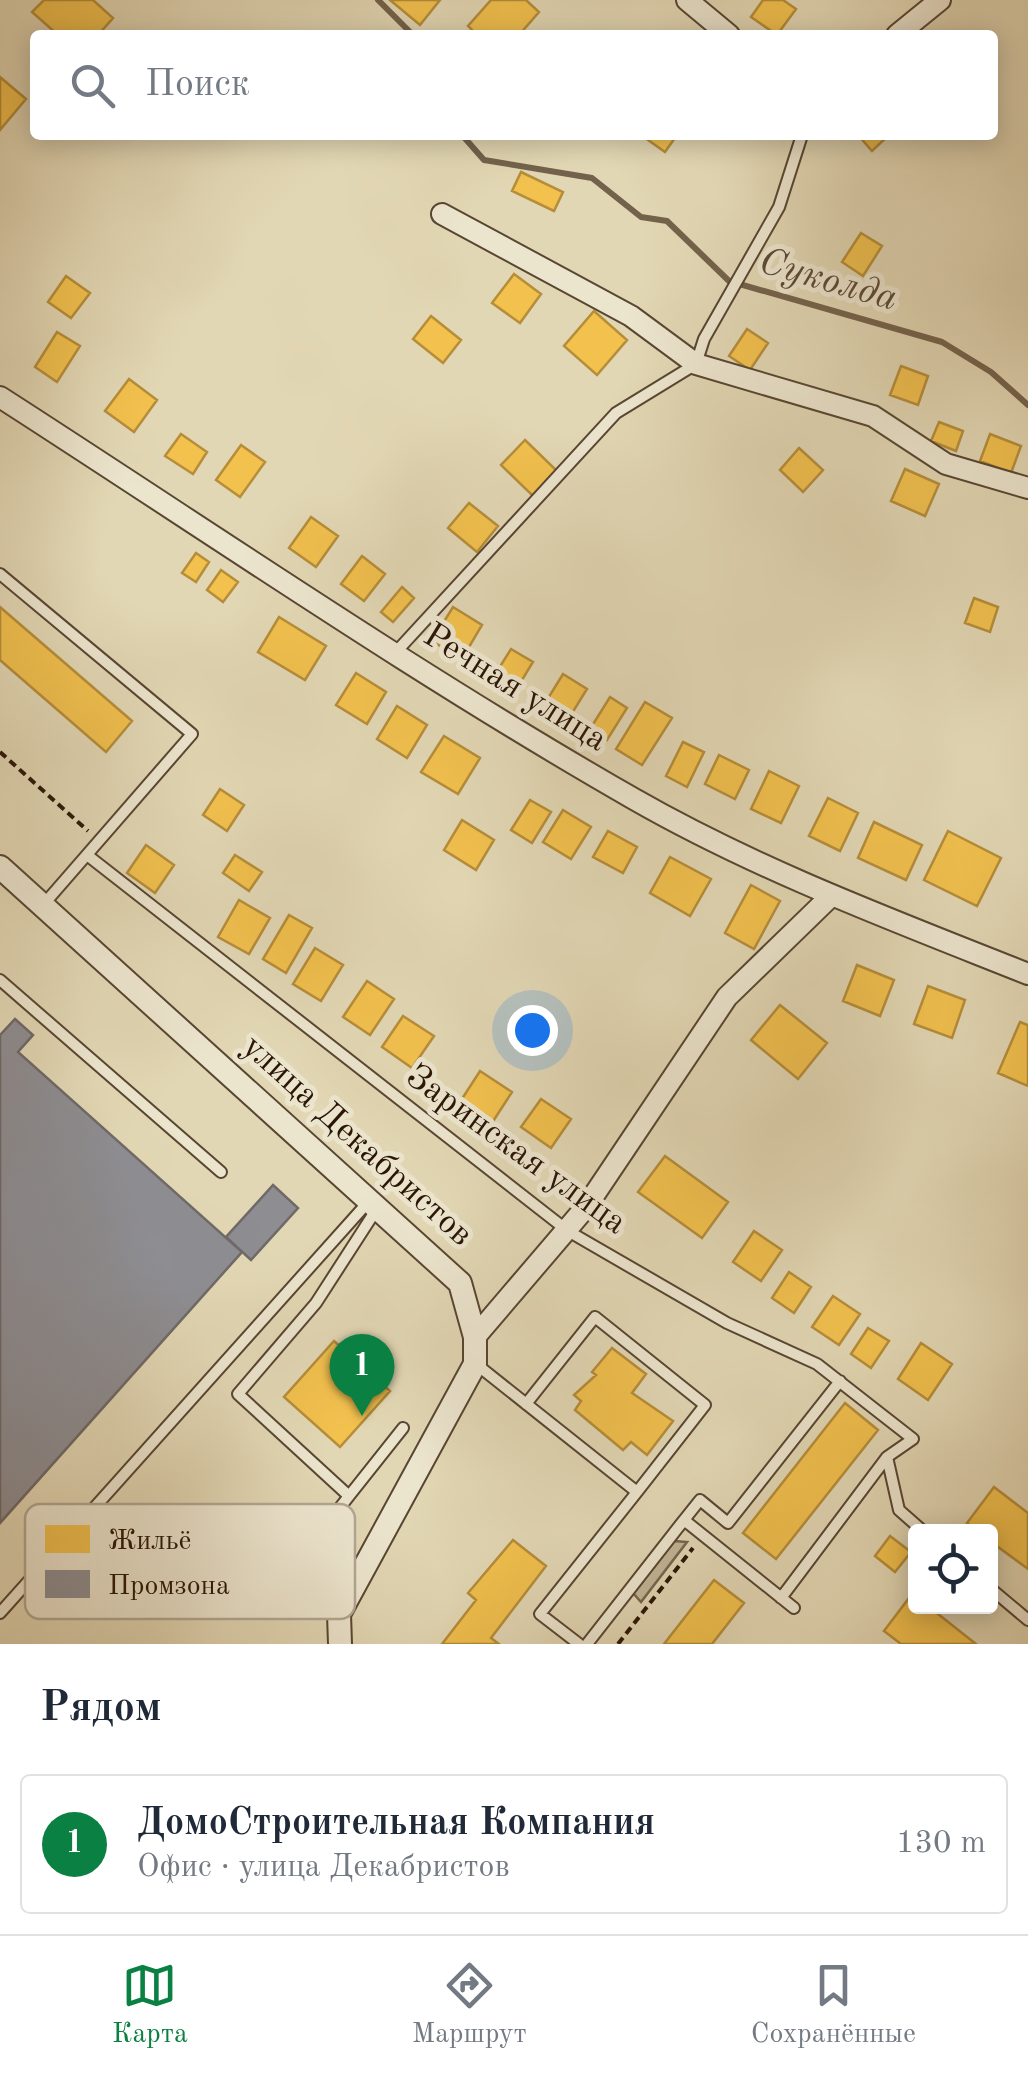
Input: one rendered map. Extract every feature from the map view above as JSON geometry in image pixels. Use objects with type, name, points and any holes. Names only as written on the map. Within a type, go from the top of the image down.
[{"type":"street","points":[[687,0],[723,30]]},
{"type":"street","points":[[903,30],[940,0]]},
{"type":"street","points":[[442,214],[632,316],[696,364],[776,391],[873,416],[946,464],[1028,488]]},
{"type":"street","name":"Речная улица","points":[[0,397],[396,652],[636,800],[832,896],[1028,974]]},
{"type":"street","name":"улица Декабристов","points":[[0,867],[460,1283],[475,1336],[475,1364],[355,1583]]},
{"type":"street","points":[[475,1336],[568,1230],[727,997],[832,896]]},
{"type":"street","name":"улица Декабристов","points":[[338,1619],[340,1644]]},
{"type":"lane","points":[[396,652],[616,413],[696,364],[704,339],[779,206],[800,140]]},
{"type":"lane","points":[[0,574],[192,734],[44,904]]},
{"type":"lane","name":"Заринская улица","points":[[87,855],[568,1230],[727,1323],[817,1364],[840,1381],[913,1439],[887,1456]]},
{"type":"lane","points":[[0,980],[222,1172]]},
{"type":"lane","points":[[349,1496],[238,1394],[316,1302],[375,1203]]},
{"type":"lane","points":[[100,1504],[375,1203]]},
{"type":"lane","points":[[526,1404],[595,1317],[705,1404],[540,1614],[579,1644]]},
{"type":"lane","points":[[475,1364],[636,1492]]},
{"type":"lane","points":[[587,1644],[700,1500],[728,1523],[840,1381]]},
{"type":"lane","points":[[343,1504],[404,1428]]},
{"type":"lane","points":[[887,1456],[898,1510],[915,1524]]},
{"type":"lane","points":[[781,1598],[887,1456]]},
{"type":"lane","points":[[684,1520],[794,1608]]},
{"type":"lane","points":[[0,1614],[25,1587]]},
{"type":"lane","points":[[998,1595],[1028,1620]]},
{"type":"path","points":[[0,752],[100,841]]},
{"type":"path","points":[[618,1644],[702,1536]]},
{"type":"shaded area","points":[[674,1541],[687,1542],[641,1602],[633,1593]]},
{"type":"building: Жильё","points":[[44,0],[93,0],[113,18],[102,30],[52,30],[32,12]]},
{"type":"building: Жильё","points":[[390,0],[440,0],[420,25]]},
{"type":"building: Жильё","points":[[491,0],[526,0],[539,12],[523,30],[472,30],[468,26]]},
{"type":"building: Жильё","points":[[763,0],[783,0],[796,9],[781,30],[770,30],[751,17]]},
{"type":"building: Жильё","points":[[0,77],[26,99],[0,130]]},
{"type":"building: Жильё","points":[[648,140],[673,140],[665,152]]},
{"type":"building: Жильё","points":[[862,140],[884,140],[872,151]]},
{"type":"building: Жильё","points":[[521,172],[563,192],[554,211],[512,191]]},
{"type":"building: Жильё","points":[[861,233],[882,246],[863,276],[842,262]]},
{"type":"building: Жильё","points":[[514,274],[541,294],[520,323],[492,303]]},
{"type":"building: Жильё","points":[[66,276],[90,293],[71,318],[48,302]]},
{"type":"building: Жильё","points":[[594,311],[627,340],[597,375],[564,346]]},
{"type":"building: Жильё","points":[[431,316],[461,340],[443,363],[413,339]]},
{"type":"building: Жильё","points":[[747,329],[768,343],[750,370],[729,356]]},
{"type":"building: Жильё","points":[[57,332],[80,346],[57,382],[35,367]]},
{"type":"building: Жильё","points":[[901,366],[928,376],[918,405],[890,395]]},
{"type":"building: Жильё","points":[[129,379],[157,400],[134,432],[105,411]]},
{"type":"building: Жильё","points":[[939,422],[963,431],[956,451],[931,441]]},
{"type":"building: Жильё","points":[[181,434],[207,452],[193,474],[165,456]]},
{"type":"building: Жильё","points":[[990,434],[1021,446],[1011,473],[980,461]]},
{"type":"building: Жильё","points":[[525,440],[557,471],[533,496],[501,465]]},
{"type":"building: Жильё","points":[[241,445],[265,462],[240,497],[216,480]]},
{"type":"building: Жильё","points":[[799,448],[823,470],[803,492],[780,470]]},
{"type":"building: Жильё","points":[[905,469],[939,484],[925,516],[891,501]]},
{"type":"building: Жильё","points":[[469,503],[498,526],[477,552],[448,528]]},
{"type":"building: Жильё","points":[[311,517],[338,536],[316,567],[289,548]]},
{"type":"building: Жильё","points":[[196,553],[209,562],[196,582],[182,573]]},
{"type":"building: Жильё","points":[[362,556],[385,574],[364,601],[341,584]]},
{"type":"building: Жильё","points":[[221,570],[238,582],[223,602],[207,590]]},
{"type":"building: Жильё","points":[[402,587],[414,598],[393,622],[381,612]]},
{"type":"building: Жильё","points":[[974,598],[998,607],[990,632],[965,623]]},
{"type":"building: Жильё","points":[[0,607],[132,721],[106,752],[0,660]]},
{"type":"building: Жильё","points":[[453,607],[482,625],[462,659],[432,641]]},
{"type":"building: Жильё","points":[[279,617],[326,646],[305,680],[258,652]]},
{"type":"building: Жильё","points":[[511,649],[533,662],[511,698],[489,684]]},
{"type":"building: Жильё","points":[[356,673],[386,692],[367,724],[336,705]]},
{"type":"building: Жильё","points":[[563,674],[587,689],[566,723],[542,708]]},
{"type":"building: Жильё","points":[[610,697],[627,708],[607,740],[590,729]]},
{"type":"building: Жильё","points":[[645,702],[672,718],[642,765],[616,749]]},
{"type":"building: Жильё","points":[[397,706],[427,725],[407,758],[377,739]]},
{"type":"building: Жильё","points":[[444,736],[480,758],[458,794],[421,772]]},
{"type":"building: Жильё","points":[[683,742],[704,752],[687,787],[666,776]]},
{"type":"building: Жильё","points":[[719,755],[749,770],[735,799],[705,784]]},
{"type":"building: Жильё","points":[[769,771],[799,786],[781,823],[751,809]]},
{"type":"building: Жильё","points":[[220,789],[244,805],[227,831],[203,815]]},
{"type":"building: Жильё","points":[[828,798],[858,813],[840,851],[809,836]]},
{"type":"building: Жильё","points":[[530,800],[551,812],[532,843],[511,830]]},
{"type":"building: Жильё","points":[[563,810],[591,827],[571,859],[543,842]]},
{"type":"building: Жильё","points":[[462,820],[494,840],[476,870],[444,850]]},
{"type":"building: Жильё","points":[[874,822],[922,845],[906,880],[858,858]]},
{"type":"building: Жильё","points":[[608,831],[637,847],[623,873],[593,857]]},
{"type":"building: Жильё","points":[[948,831],[1001,858],[977,906],[924,880]]},
{"type":"building: Жильё","points":[[146,845],[174,865],[155,893],[127,873]]},
{"type":"building: Жильё","points":[[235,855],[262,872],[249,891],[223,873]]},
{"type":"building: Жильё","points":[[670,857],[711,879],[690,916],[650,893]]},
{"type":"building: Жильё","points":[[751,885],[780,901],[754,949],[725,933]]},
{"type":"building: Жильё","points":[[239,900],[270,918],[249,954],[218,937]]},
{"type":"building: Жильё","points":[[289,915],[312,928],[286,973],[263,959]]},
{"type":"building: Жильё","points":[[315,948],[343,965],[321,1001],[293,984]]},
{"type":"building: Жильё","points":[[857,965],[894,980],[880,1016],[843,1001]]},
{"type":"building: Жильё","points":[[367,981],[394,999],[370,1035],[343,1017]]},
{"type":"building: Жильё","points":[[928,986],[965,1000],[952,1038],[914,1024]]},
{"type":"building: Жильё","points":[[780,1005],[827,1043],[798,1079],[751,1040]]},
{"type":"building: Жильё","points":[[403,1016],[434,1036],[412,1068],[382,1047]]},
{"type":"building: Жильё","points":[[1020,1022],[1028,1025],[1028,1086],[998,1073]]},
{"type":"building: Жильё","points":[[480,1071],[512,1092],[490,1126],[458,1105]]},
{"type":"building: Жильё","points":[[541,1099],[571,1119],[551,1148],[521,1127]]},
{"type":"building: Жильё","points":[[665,1156],[728,1202],[702,1238],[638,1192]]},
{"type":"building: Жильё","points":[[754,1231],[782,1250],[761,1281],[733,1262]]},
{"type":"building: Жильё","points":[[789,1272],[811,1287],[794,1313],[772,1298]]},
{"type":"building: Жильё","points":[[833,1296],[860,1314],[839,1345],[812,1327]]},
{"type":"building: Жильё","points":[[868,1328],[889,1341],[871,1368],[851,1354]]},
{"type":"building: Жильё","points":[[334,1341],[390,1391],[340,1447],[284,1397]]},
{"type":"building: Жильё","points":[[921,1343],[952,1364],[928,1400],[898,1379]]},
{"type":"building: Жильё","points":[[612,1348],[646,1374],[632,1393],[673,1421],[647,1455],[631,1442],[623,1450],[575,1410],[581,1401],[574,1395],[596,1375],[592,1372]]},
{"type":"building: Жильё","points":[[845,1403],[878,1430],[776,1559],[743,1533]]},
{"type":"building: Жильё","points":[[994,1487],[1028,1513],[1028,1569],[998,1547],[998,1524],[967,1523]]},
{"type":"building: Жильё","points":[[890,1536],[908,1550],[908,1556],[895,1572],[875,1556]]},
{"type":"building: Жильё","points":[[513,1540],[546,1566],[491,1638],[499,1644],[442,1644],[476,1600],[468,1593]]},
{"type":"building: Жильё","points":[[714,1580],[744,1603],[712,1644],[664,1644]]},
{"type":"building: Жильё","points":[[908,1599],[908,1614],[938,1614],[976,1644],[901,1644],[884,1631]]},
{"type":"building: Промзона","points":[[15,1019],[33,1035],[18,1052],[242,1252],[0,1523],[0,1035]]},
{"type":"building: Промзона","points":[[273,1185],[298,1208],[251,1260],[226,1237]]},
{"type":"waterway","name":"Суколда","points":[[378,0],[408,30]]},
{"type":"waterway","name":"Суколда","points":[[466,140],[484,160],[592,178],[641,217],[667,221],[729,281],[942,342],[991,372],[1028,405]]},
{"type":"place","name":"ДомоСтроительная Компания","points":[[362,1416]]}]
